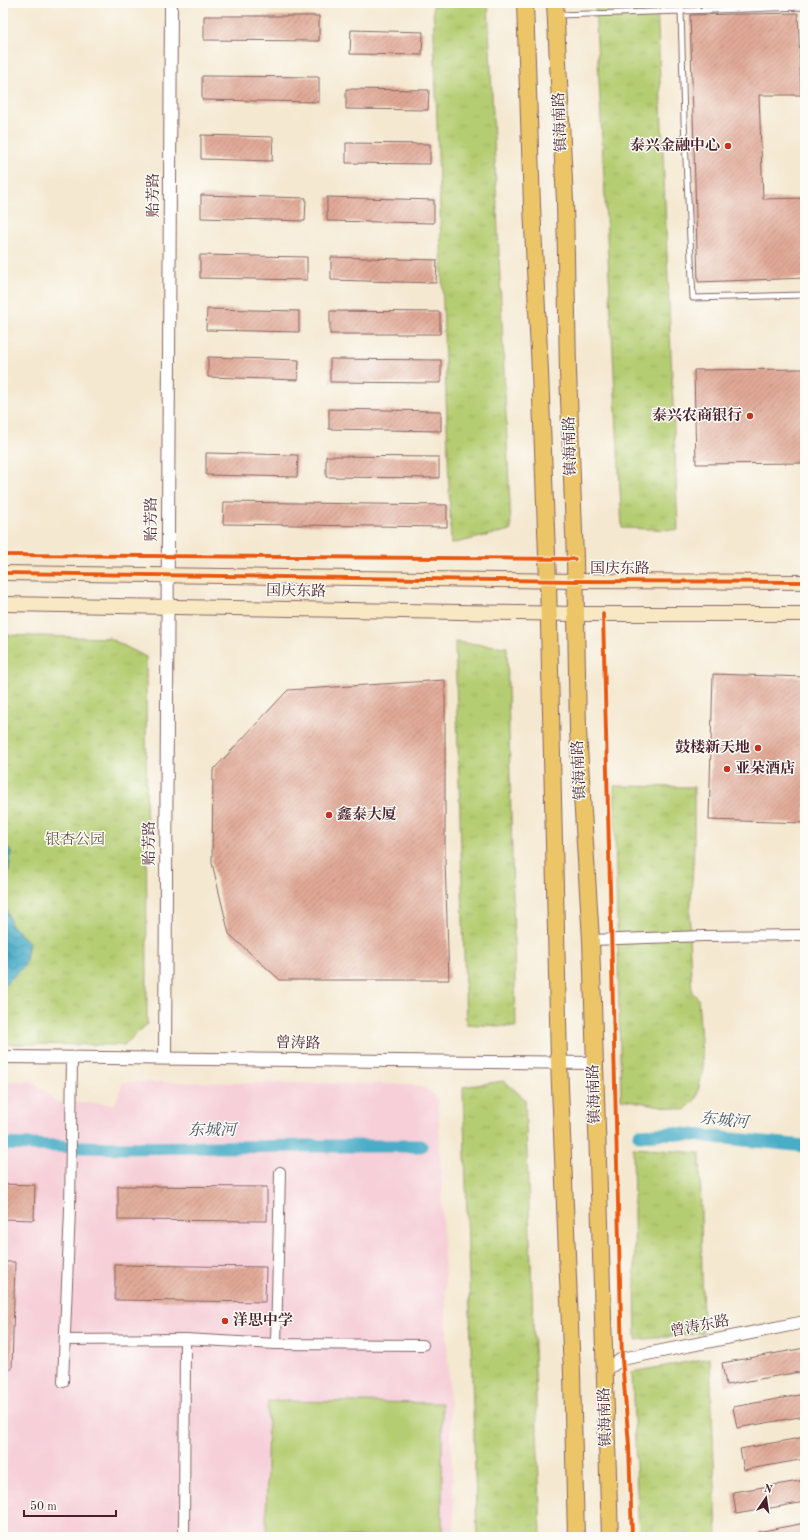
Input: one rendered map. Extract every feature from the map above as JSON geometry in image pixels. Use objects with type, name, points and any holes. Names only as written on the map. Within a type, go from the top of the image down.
[{"type":"highway","name":"镇海南路","points":[[525,3],[548,581],[559,1062],[572,1373],[576,1537]]},
{"type":"highway","name":"镇海南路","points":[[555,9],[565,201],[578,731],[591,940],[610,1537]]},
{"type":"main road","name":"国庆东路","points":[[3,573],[548,581],[805,582]]},
{"type":"main road","name":"国庆东路","points":[[3,604],[548,612],[576,614],[805,614]]},
{"type":"street","name":"贻芳路","points":[[165,1058],[171,3]]},
{"type":"street","points":[[591,940],[703,936],[805,936]]},
{"type":"street","name":"曾涛路","points":[[3,1057],[594,1063]]},
{"type":"street","points":[[63,1382],[66,1340],[70,1210],[72,1058]]},
{"type":"street","points":[[276,1344],[280,1172]]},
{"type":"street","name":"曾涛东路","points":[[604,1371],[622,1359],[805,1322]]},
{"type":"street","points":[[66,1340],[185,1339],[276,1344],[423,1345]]},
{"type":"street","points":[[184,1537],[185,1339]]},
{"type":"lane","points":[[555,9],[681,11],[805,7]]},
{"type":"lane","points":[[681,11],[684,121],[693,298],[805,295]]},
{"type":"shaded area","name":"洋思中学","points":[[3,1081],[33,1081],[56,1102],[115,1104],[123,1082],[411,1084],[425,1089],[433,1094],[438,1101],[455,1537],[3,1537]]},
{"type":"green space","points":[[433,3],[488,3],[511,530],[451,544]]},
{"type":"green space","points":[[595,3],[657,3],[678,530],[622,528]]},
{"type":"green space","name":"银杏公园","points":[[3,635],[109,638],[146,657],[147,1024],[124,1045],[3,1044]]},
{"type":"green space","points":[[455,642],[507,647],[516,1027],[466,1024]]},
{"type":"green space","points":[[614,786],[694,787],[694,845],[689,936],[692,992],[698,998],[703,1070],[696,1099],[685,1110],[621,1099]]},
{"type":"green space","points":[[504,1081],[525,1099],[541,1537],[477,1537],[463,1087]]},
{"type":"green space","points":[[633,1148],[700,1153],[703,1333],[636,1340]]},
{"type":"green space","points":[[710,1358],[717,1537],[639,1537],[632,1372]]},
{"type":"green space","points":[[268,1401],[442,1403],[442,1537],[266,1537]]},
{"type":"water","points":[[3,838],[11,853],[5,904],[11,925],[29,942],[25,965],[3,987]]},
{"type":"building","name":"泰兴金融中心","points":[[798,13],[801,95],[759,95],[763,199],[805,198],[805,278],[698,282],[690,15]]},
{"type":"building","points":[[204,16],[319,16],[319,41],[204,40]]},
{"type":"building","points":[[351,30],[423,32],[422,55],[350,54]]},
{"type":"building","points":[[202,76],[319,77],[319,102],[202,100]]},
{"type":"building","points":[[346,89],[429,90],[428,110],[346,109]]},
{"type":"building","points":[[201,135],[273,137],[272,161],[201,159]]},
{"type":"building","points":[[346,143],[430,144],[430,164],[346,163]]},
{"type":"building","points":[[201,195],[306,198],[305,221],[201,218]]},
{"type":"building","points":[[327,197],[434,200],[434,223],[327,221]]},
{"type":"building","points":[[200,255],[307,257],[307,280],[200,278]]},
{"type":"building","points":[[331,257],[437,260],[436,283],[331,280]]},
{"type":"building","points":[[207,309],[299,311],[299,332],[206,330]]},
{"type":"building","points":[[330,311],[440,312],[440,334],[330,334]]},
{"type":"building","points":[[208,357],[299,360],[298,380],[208,377]]},
{"type":"building","points":[[330,359],[441,360],[441,383],[330,382]]},
{"type":"building","name":"泰兴农商银行","points":[[805,369],[805,463],[696,464],[694,370]]},
{"type":"building","points":[[329,409],[441,411],[441,431],[329,429]]},
{"type":"building","points":[[206,453],[298,455],[297,477],[206,475]]},
{"type":"building","points":[[326,456],[439,457],[439,478],[326,477]]},
{"type":"building","points":[[224,502],[447,505],[447,527],[223,524]]},
{"type":"building","name":"鼓楼新天地","points":[[713,674],[805,677],[805,823],[709,820]]},
{"type":"building","name":"鑫泰大厦","points":[[445,680],[445,860],[449,980],[280,980],[229,934],[212,863],[213,770],[288,690]]},
{"type":"building","points":[[3,1184],[35,1185],[34,1220],[3,1219]]},
{"type":"building","points":[[118,1186],[267,1187],[267,1221],[118,1220]]},
{"type":"building","points":[[3,1262],[15,1262],[12,1369],[3,1369]]},
{"type":"building","points":[[115,1265],[266,1267],[265,1302],[115,1300]]},
{"type":"building","points":[[805,1348],[805,1371],[726,1385],[722,1363]]},
{"type":"building","points":[[805,1394],[805,1416],[737,1428],[733,1407]]},
{"type":"building","points":[[805,1437],[805,1459],[744,1470],[740,1449]]},
{"type":"building","points":[[805,1480],[805,1502],[736,1514],[733,1492]]},
{"type":"building","points":[[805,1523],[805,1537],[758,1537],[758,1532]]},
{"type":"waterway","name":"东城河","points":[[639,1135],[672,1133],[805,1146]]},
{"type":"waterway","name":"东城河","points":[[3,1144],[113,1148],[421,1146]]},
{"type":"cycle path","points":[[3,555],[575,559]]},
{"type":"cycle path","points":[[3,573],[574,581],[805,582]]},
{"type":"cycle path","points":[[603,614],[622,1359],[629,1445],[632,1537]]},
{"type":"place","name":"泰兴金融中心","points":[[728,146]]},
{"type":"place","name":"泰兴农商银行","points":[[750,416]]},
{"type":"place","name":"鼓楼新天地","points":[[758,748]]},
{"type":"place","name":"亚朵酒店","points":[[727,769]]},
{"type":"place","name":"鑫泰大厦","points":[[329,815]]},
{"type":"place","name":"洋思中学","points":[[225,1321]]}]
